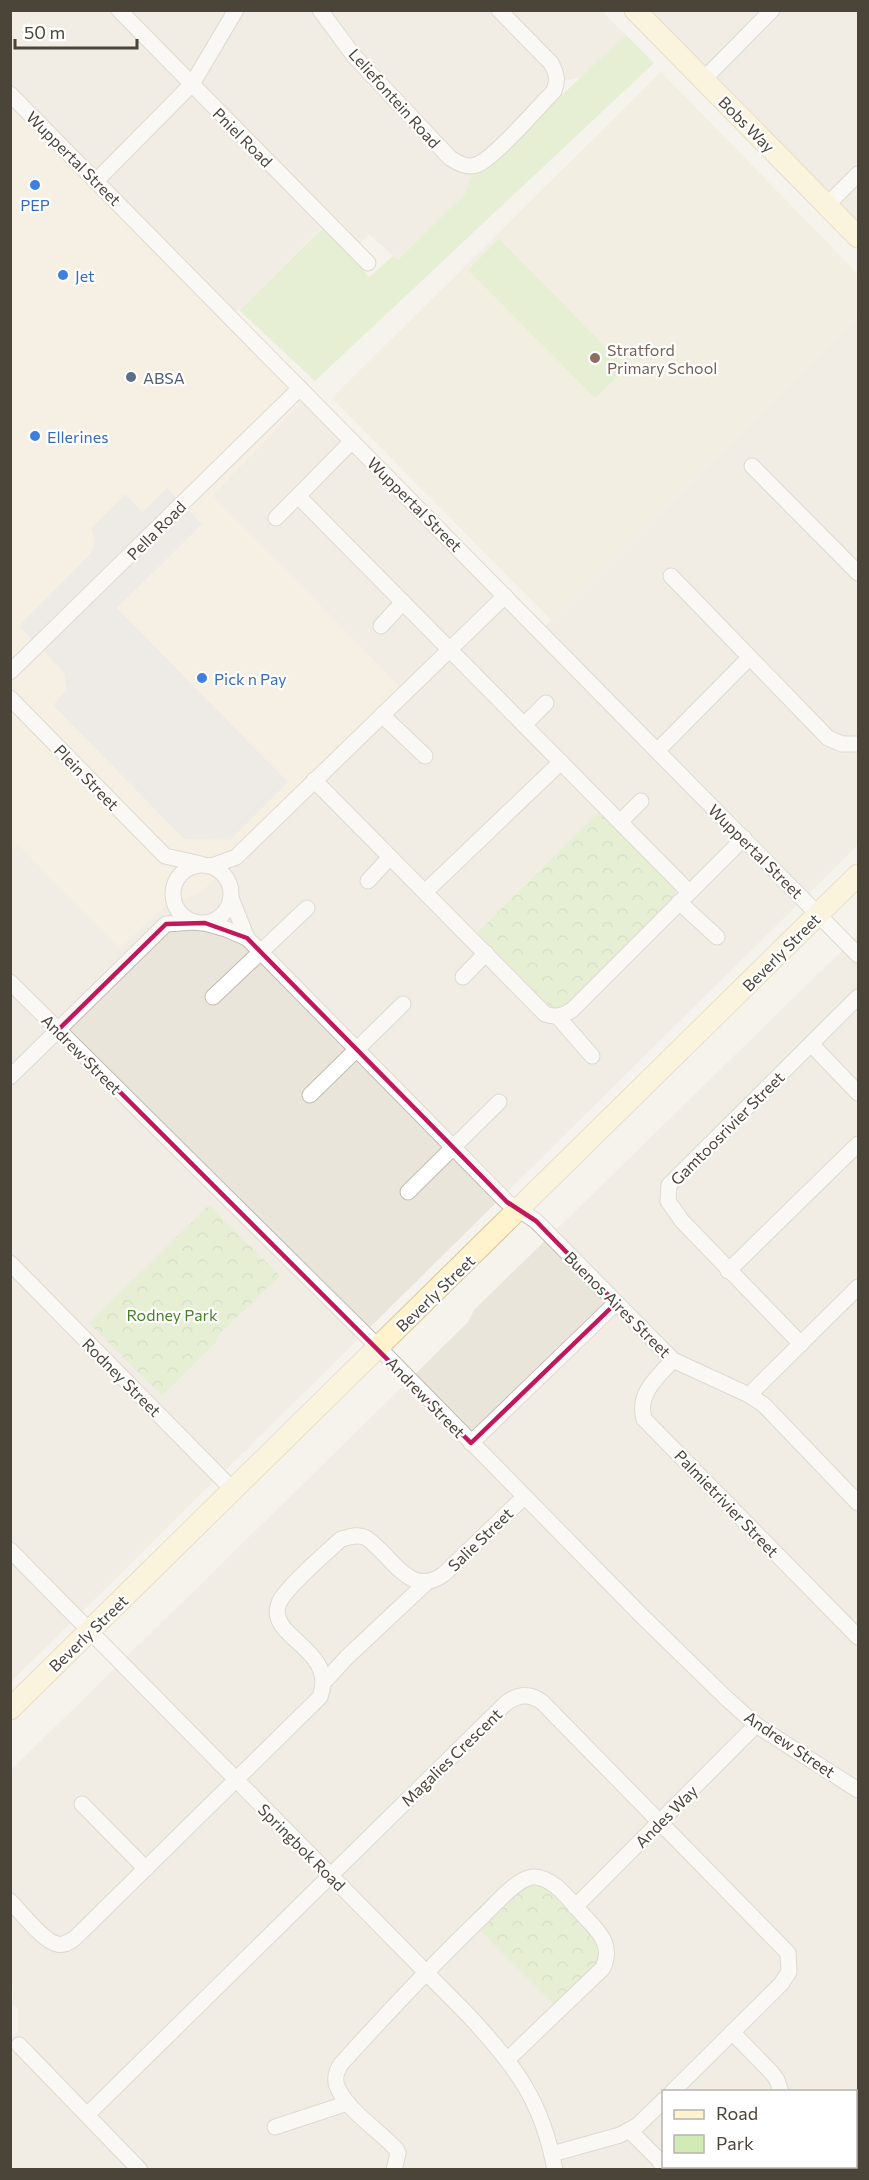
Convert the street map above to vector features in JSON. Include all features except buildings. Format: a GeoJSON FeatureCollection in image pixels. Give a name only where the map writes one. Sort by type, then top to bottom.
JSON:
{"type":"FeatureCollection","features":[{"type":"Feature","properties":{"kind":"street","name":"Pniel Road"},"geometry":{"type":"LineString","coordinates":[[119,10],[368,263]]}},
{"type":"Feature","properties":{"kind":"street"},"geometry":{"type":"LineString","coordinates":[[96,181],[192,84],[236,10]]}},
{"type":"Feature","properties":{"kind":"street","name":"Leliefontein Road"},"geometry":{"type":"LineString","coordinates":[[320,10],[360,63],[450,158],[468,166],[475,166],[482,162],[554,91],[557,82],[551,63],[499,10]]}},
{"type":"Feature","properties":{"kind":"street","name":"Bobs Way"},"geometry":{"type":"LineString","coordinates":[[635,10],[858,237]]}},
{"type":"Feature","properties":{"kind":"street"},"geometry":{"type":"LineString","coordinates":[[704,79],[772,10]]}},
{"type":"Feature","properties":{"kind":"street","name":"Wuppertal Street"},"geometry":{"type":"LineString","coordinates":[[10,94],[858,955]]}},
{"type":"Feature","properties":{"kind":"street"},"geometry":{"type":"LineString","coordinates":[[827,205],[858,174]]}},
{"type":"Feature","properties":{"kind":"street","name":"Pella Road"},"geometry":{"type":"LineString","coordinates":[[10,672],[300,388]]}},
{"type":"Feature","properties":{"kind":"street"},"geometry":{"type":"LineString","coordinates":[[276,518],[352,441]]}},
{"type":"Feature","properties":{"kind":"street"},"geometry":{"type":"LineString","coordinates":[[752,466],[858,573]]}},
{"type":"Feature","properties":{"kind":"street"},"geometry":{"type":"LineString","coordinates":[[298,496],[620,822],[717,937]]}},
{"type":"Feature","properties":{"kind":"street"},"geometry":{"type":"LineString","coordinates":[[671,576],[828,738],[842,744],[852,746],[858,744]]}},
{"type":"Feature","properties":{"kind":"street"},"geometry":{"type":"LineString","coordinates":[[10,1077],[166,924],[168,904],[173,888],[184,870],[236,857],[505,596]]}},
{"type":"Feature","properties":{"kind":"street"},"geometry":{"type":"LineString","coordinates":[[381,626],[403,602]]}},
{"type":"Feature","properties":{"kind":"street"},"geometry":{"type":"LineString","coordinates":[[657,751],[749,658]]}},
{"type":"Feature","properties":{"kind":"street","name":"Plein Street"},"geometry":{"type":"LineString","coordinates":[[10,698],[165,856],[173,888]]}},
{"type":"Feature","properties":{"kind":"street"},"geometry":{"type":"LineString","coordinates":[[524,725],[546,703]]}},
{"type":"Feature","properties":{"kind":"street"},"geometry":{"type":"LineString","coordinates":[[382,715],[425,756]]}},
{"type":"Feature","properties":{"kind":"street"},"geometry":{"type":"LineString","coordinates":[[426,892],[561,762]]}},
{"type":"Feature","properties":{"kind":"street"},"geometry":{"type":"LineString","coordinates":[[314,780],[545,1014],[558,1017],[592,1056]]}},
{"type":"Feature","properties":{"kind":"street"},"geometry":{"type":"LineString","coordinates":[[620,822],[641,801]]}},
{"type":"Feature","properties":{"kind":"street"},"geometry":{"type":"LineString","coordinates":[[558,1017],[572,1010],[744,838]]}},
{"type":"Feature","properties":{"kind":"street"},"geometry":{"type":"LineString","coordinates":[[165,856],[206,865],[220,871],[227,879],[247,938],[507,1202],[519,1210]]}},
{"type":"Feature","properties":{"kind":"street"},"geometry":{"type":"LineString","coordinates":[[166,924],[214,921],[222,915],[231,893],[236,857]]}},
{"type":"Feature","properties":{"kind":"street"},"geometry":{"type":"LineString","coordinates":[[368,881],[390,857]]}},
{"type":"Feature","properties":{"kind":"street","name":"Beverly Street"},"geometry":{"type":"LineString","coordinates":[[10,1708],[858,875]]}},
{"type":"Feature","properties":{"kind":"street"},"geometry":{"type":"LineString","coordinates":[[173,888],[173,902],[185,918],[226,929],[247,938]]}},
{"type":"Feature","properties":{"kind":"street"},"geometry":{"type":"LineString","coordinates":[[213,997],[307,908]]}},
{"type":"Feature","properties":{"kind":"street"},"geometry":{"type":"LineString","coordinates":[[463,977],[486,952]]}},
{"type":"Feature","properties":{"kind":"street","name":"Andrew Street"},"geometry":{"type":"LineString","coordinates":[[10,982],[379,1348],[658,1633],[756,1725],[858,1790]]}},
{"type":"Feature","properties":{"kind":"street","name":"Gamtoosrivier Street"},"geometry":{"type":"LineString","coordinates":[[801,1344],[728,1271],[672,1208],[668,1202],[669,1185],[858,997]]}},
{"type":"Feature","properties":{"kind":"street"},"geometry":{"type":"LineString","coordinates":[[310,1095],[403,1004]]}},
{"type":"Feature","properties":{"kind":"street"},"geometry":{"type":"LineString","coordinates":[[811,1044],[858,1093]]}},
{"type":"Feature","properties":{"kind":"street"},"geometry":{"type":"LineString","coordinates":[[408,1192],[499,1102]]}},
{"type":"Feature","properties":{"kind":"street"},"geometry":{"type":"LineString","coordinates":[[728,1271],[858,1144]]}},
{"type":"Feature","properties":{"kind":"street","name":"Buenos Aires Street"},"geometry":{"type":"LineString","coordinates":[[519,1210],[536,1221],[673,1360],[749,1395],[764,1405],[858,1503]]}},
{"type":"Feature","properties":{"kind":"street","name":"Rodney Street"},"geometry":{"type":"LineString","coordinates":[[10,1263],[234,1490]]}},
{"type":"Feature","properties":{"kind":"street"},"geometry":{"type":"LineString","coordinates":[[749,1395],[858,1287]]}},
{"type":"Feature","properties":{"kind":"street"},"geometry":{"type":"LineString","coordinates":[[471,1443],[616,1302]]}},
{"type":"Feature","properties":{"kind":"street","name":"Palmietrivier Street"},"geometry":{"type":"LineString","coordinates":[[673,1360],[642,1399],[644,1419],[858,1637]]}},
{"type":"Feature","properties":{"kind":"street","name":"Salie Street"},"geometry":{"type":"LineString","coordinates":[[325,1681],[347,1657],[426,1583],[444,1574],[524,1497]]}},
{"type":"Feature","properties":{"kind":"street"},"geometry":{"type":"LineString","coordinates":[[10,1901],[49,1941],[58,1945],[75,1938],[320,1697],[325,1681],[320,1666],[283,1627],[278,1619],[277,1610],[284,1594],[341,1539],[351,1536],[367,1537],[407,1576],[415,1581],[426,1583]]}},
{"type":"Feature","properties":{"kind":"street","name":"Springbok Road"},"geometry":{"type":"LineString","coordinates":[[10,1550],[471,2018],[508,2059],[538,2110],[555,2169]]}},
{"type":"Feature","properties":{"kind":"street","name":"Magalies Crescent"},"geometry":{"type":"LineString","coordinates":[[87,2115],[506,1703],[522,1695],[530,1695],[542,1702],[788,1953],[790,1965],[786,1978],[673,2090]]}},
{"type":"Feature","properties":{"kind":"street","name":"Andes Way"},"geometry":{"type":"LineString","coordinates":[[575,1907],[756,1725]]}},
{"type":"Feature","properties":{"kind":"street"},"geometry":{"type":"LineString","coordinates":[[82,1804],[146,1869]]}},
{"type":"Feature","properties":{"kind":"street"},"geometry":{"type":"LineString","coordinates":[[394,2169],[398,2153],[396,2149],[348,2103],[337,2086],[337,2072],[341,2064],[425,1971],[523,1880],[535,1877],[548,1880],[603,1936],[607,1948],[606,1961],[596,1974],[508,2059]]}},
{"type":"Feature","properties":{"kind":"street"},"geometry":{"type":"LineString","coordinates":[[732,2032],[772,2073],[780,2090]]}},
{"type":"Feature","properties":{"kind":"street"},"geometry":{"type":"LineString","coordinates":[[19,2044],[140,2169]]}},
{"type":"Feature","properties":{"kind":"street"},"geometry":{"type":"LineString","coordinates":[[552,2154],[610,2138],[629,2130],[662,2101]]}},
{"type":"Feature","properties":{"kind":"street"},"geometry":{"type":"LineString","coordinates":[[275,2127],[348,2103]]}},
{"type":"Feature","properties":{"kind":"street"},"geometry":{"type":"LineString","coordinates":[[629,2130],[662,2165]]}},
{"type":"Feature","properties":{"kind":"highlighted area"},"geometry":{"type":"Polygon","coordinates":[[[205,923],[247,938],[507,1202],[536,1221],[616,1303],[471,1443],[58,1030],[166,924],[205,923]]]}},
{"type":"Feature","properties":{"kind":"shaded area"},"geometry":{"type":"Polygon","coordinates":[[[601,10],[626,35],[582,77],[558,82],[475,167],[465,194],[398,260],[369,234],[353,250],[327,223],[231,317],[11,93],[10,11],[601,10]]]}},
{"type":"Feature","properties":{"kind":"shaded area"},"geometry":{"type":"Polygon","coordinates":[[[638,11],[858,11],[858,235],[638,11]]]}},
{"type":"Feature","properties":{"kind":"shaded area","name":"Stratford Primary School"},"geometry":{"type":"Polygon","coordinates":[[[661,72],[858,274],[858,318],[551,620],[332,398],[661,72]]]}},
{"type":"Feature","properties":{"kind":"shaded area"},"geometry":{"type":"Polygon","coordinates":[[[10,94],[308,396],[212,495],[406,693],[200,893],[167,904],[120,948],[11,837],[10,94]]]}},
{"type":"Feature","properties":{"kind":"shaded area"},"geometry":{"type":"Polygon","coordinates":[[[858,318],[858,845],[11,1682],[11,837],[120,948],[167,904],[200,893],[405,693],[212,495],[308,396],[540,631],[858,318]]]}},
{"type":"Feature","properties":{"kind":"shaded area"},"geometry":{"type":"Polygon","coordinates":[[[167,488],[202,524],[117,608],[288,782],[230,840],[184,839],[53,705],[67,690],[64,672],[19,626],[92,552],[95,540],[91,528],[125,494],[142,512],[167,488]]]}},
{"type":"Feature","properties":{"kind":"shaded area"},"geometry":{"type":"Polygon","coordinates":[[[858,935],[858,2169],[11,2169],[10,2039],[18,2031],[18,2009],[12,2004],[14,1986],[10,1982],[11,1770],[468,1322],[474,1310],[858,935]]]}},
{"type":"Feature","properties":{"kind":"green space"},"geometry":{"type":"Polygon","coordinates":[[[626,35],[654,63],[315,381],[239,310],[325,226],[369,277],[393,256],[398,260],[465,194],[473,172],[485,167],[626,35]]]}},
{"type":"Feature","properties":{"kind":"green space"},"geometry":{"type":"Polygon","coordinates":[[[499,239],[626,368],[595,398],[468,270],[499,239]]]}},
{"type":"Feature","properties":{"kind":"green space"},"geometry":{"type":"Polygon","coordinates":[[[600,811],[673,886],[675,893],[672,899],[564,1007],[555,1009],[477,933],[600,811]]]}},
{"type":"Feature","properties":{"kind":"green space","name":"Rodney Park"},"geometry":{"type":"Polygon","coordinates":[[[209,1205],[280,1276],[219,1334],[216,1342],[162,1396],[89,1323],[209,1205]]]}},
{"type":"Feature","properties":{"kind":"green space"},"geometry":{"type":"Polygon","coordinates":[[[531,1884],[541,1884],[551,1892],[596,1936],[601,1950],[597,1962],[554,2005],[479,1929],[522,1888],[531,1884]]]}},
{"type":"Feature","properties":{"kind":"place","name":"PEP"},"geometry":{"type":"Point","coordinates":[35,185]}},
{"type":"Feature","properties":{"kind":"place","name":"Jet"},"geometry":{"type":"Point","coordinates":[63,275]}},
{"type":"Feature","properties":{"kind":"place","name":"Stratford Primary School"},"geometry":{"type":"Point","coordinates":[595,358]}},
{"type":"Feature","properties":{"kind":"place","name":"ABSA"},"geometry":{"type":"Point","coordinates":[131,377]}},
{"type":"Feature","properties":{"kind":"place","name":"Ellerines"},"geometry":{"type":"Point","coordinates":[35,436]}},
{"type":"Feature","properties":{"kind":"place","name":"Pick n Pay"},"geometry":{"type":"Point","coordinates":[202,678]}}]}
